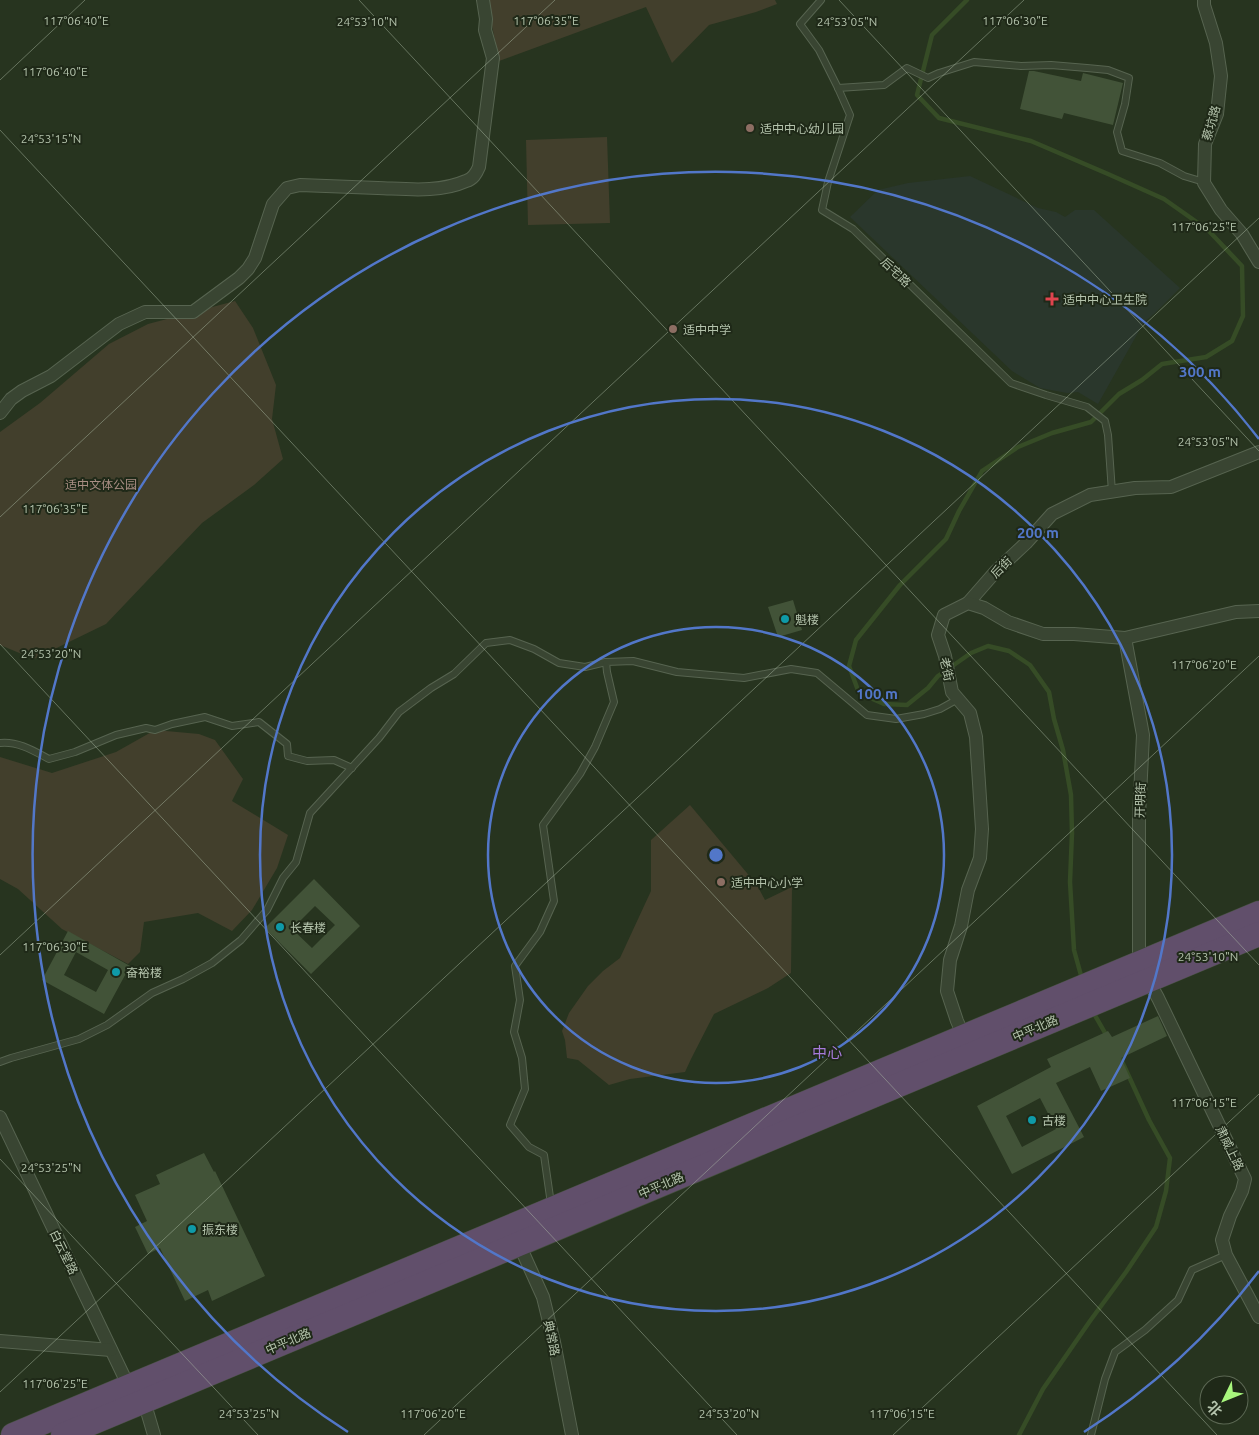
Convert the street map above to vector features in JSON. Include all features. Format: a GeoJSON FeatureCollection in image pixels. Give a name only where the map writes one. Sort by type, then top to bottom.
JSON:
{"type":"FeatureCollection","features":[{"type":"Feature","properties":{"kind":"highway"},"geometry":{"type":"LineString","coordinates":[[13,1435],[136,1394],[552,1210],[964,1037],[1143,972],[1259,912]]}},
{"type":"Feature","properties":{"kind":"highway","name":"中平北路"},"geometry":{"type":"LineString","coordinates":[[63,1435],[136,1394],[519,1244],[1143,972],[1259,934]]}},
{"type":"Feature","properties":{"kind":"street"},"geometry":{"type":"LineString","coordinates":[[0,412],[11,399],[51,376],[119,324],[145,312],[193,312],[239,278],[255,258],[273,204],[287,188],[300,185],[430,189],[466,182],[472,178],[479,167],[493,58],[485,30],[486,19],[483,0]]}},
{"type":"Feature","properties":{"kind":"street","name":"蔡坑路"},"geometry":{"type":"LineString","coordinates":[[1204,0],[1216,42],[1221,76],[1217,114],[1205,144],[1204,183]]}},
{"type":"Feature","properties":{"kind":"street"},"geometry":{"type":"LineString","coordinates":[[1204,183],[1221,210],[1242,234],[1259,262]]}},
{"type":"Feature","properties":{"kind":"street"},"geometry":{"type":"LineString","coordinates":[[1112,492],[1135,488],[1171,487],[1259,452]]}},
{"type":"Feature","properties":{"kind":"street","name":"后街"},"geometry":{"type":"LineString","coordinates":[[968,603],[996,571],[1026,543],[1052,514],[1090,495],[1112,492]]}},
{"type":"Feature","properties":{"kind":"street"},"geometry":{"type":"LineString","coordinates":[[968,603],[984,608],[1008,622],[1043,634],[1074,634],[1125,638],[1236,612],[1259,611]]}},
{"type":"Feature","properties":{"kind":"street","name":"老街"},"geometry":{"type":"LineString","coordinates":[[964,1037],[956,1021],[947,991],[950,960],[961,926],[968,890],[980,858],[982,829],[976,736],[970,713],[952,692],[945,656],[938,635],[944,615],[968,603]]}},
{"type":"Feature","properties":{"kind":"street","name":"开明街"},"geometry":{"type":"LineString","coordinates":[[1125,638],[1143,735],[1139,816],[1143,972]]}},
{"type":"Feature","properties":{"kind":"street","name":"肃威上路"},"geometry":{"type":"LineString","coordinates":[[1143,972],[1158,998],[1245,1179],[1222,1240],[1226,1255],[1259,1317]]}},
{"type":"Feature","properties":{"kind":"street","name":"白云堂路"},"geometry":{"type":"LineString","coordinates":[[0,1117],[111,1350],[136,1394],[154,1435]]}},
{"type":"Feature","properties":{"kind":"street","name":"典常路"},"geometry":{"type":"LineString","coordinates":[[519,1244],[543,1298],[554,1342],[572,1435]]}},
{"type":"Feature","properties":{"kind":"street"},"geometry":{"type":"LineString","coordinates":[[0,1341],[111,1350]]}},
{"type":"Feature","properties":{"kind":"lane","name":"后宅路"},"geometry":{"type":"LineString","coordinates":[[820,0],[800,24],[819,50],[850,115],[828,182],[822,210],[853,229],[1011,383],[1087,407],[1105,421],[1108,435],[1112,492]]}},
{"type":"Feature","properties":{"kind":"lane"},"geometry":{"type":"LineString","coordinates":[[838,88],[884,86],[907,68],[928,78],[974,62],[1021,66],[1051,65],[1108,70],[1129,78],[1125,104],[1117,132],[1122,151],[1160,163],[1184,176],[1204,183]]}},
{"type":"Feature","properties":{"kind":"lane"},"geometry":{"type":"LineString","coordinates":[[0,1062],[79,1039],[106,1026],[152,993],[212,963],[240,940],[267,910],[283,878],[296,862],[310,813],[379,738],[399,712],[431,688],[454,674],[486,643],[510,640],[534,649],[559,663],[585,667],[606,662],[633,661],[676,672],[744,678],[791,669],[817,673],[867,715],[896,718],[924,714],[940,709],[958,699]]}},
{"type":"Feature","properties":{"kind":"lane"},"geometry":{"type":"LineString","coordinates":[[552,1210],[544,1155],[530,1147],[510,1125],[525,1089],[522,1058],[514,1032],[520,1000],[515,966],[540,932],[554,901],[543,825],[580,774],[603,730],[614,702],[606,662]]}},
{"type":"Feature","properties":{"kind":"lane"},"geometry":{"type":"LineString","coordinates":[[0,743],[10,742],[49,759],[74,752],[116,735],[146,728],[155,730],[172,724],[205,717],[232,726],[258,722],[287,744],[288,756],[307,761],[334,760],[352,768]]}},
{"type":"Feature","properties":{"kind":"lane"},"geometry":{"type":"LineString","coordinates":[[1091,1435],[1105,1379],[1115,1352],[1145,1330],[1178,1300],[1192,1270],[1226,1255]]}},
{"type":"Feature","properties":{"kind":"shaded area","name":"适中中心卫生院"},"geometry":{"type":"Polygon","coordinates":[[[970,176],[1038,208],[1056,212],[1065,217],[1075,210],[1094,210],[1180,288],[1144,322],[1098,404],[1078,392],[1067,393],[1040,388],[1012,371],[850,217],[878,190],[908,183],[970,176]]]}},
{"type":"Feature","properties":{"kind":"green space"},"geometry":{"type":"Polygon","coordinates":[[[487,0],[775,0],[777,4],[709,25],[672,63],[646,7],[499,61],[487,0]]]}},
{"type":"Feature","properties":{"kind":"green space"},"geometry":{"type":"Polygon","coordinates":[[[607,137],[610,223],[528,225],[526,140],[607,137]]]}},
{"type":"Feature","properties":{"kind":"green space","name":"适中文体公园"},"geometry":{"type":"Polygon","coordinates":[[[235,301],[253,328],[276,385],[272,419],[283,459],[254,485],[202,523],[106,624],[34,659],[0,645],[0,432],[40,403],[109,344],[148,324],[235,301]]]}},
{"type":"Feature","properties":{"kind":"green space"},"geometry":{"type":"Polygon","coordinates":[[[155,730],[199,734],[215,740],[243,779],[232,801],[288,835],[277,868],[252,910],[232,931],[198,913],[144,922],[140,952],[128,964],[62,929],[18,889],[0,879],[0,757],[52,773],[116,752],[155,730]]]}},
{"type":"Feature","properties":{"kind":"green space"},"geometry":{"type":"Polygon","coordinates":[[[690,805],[757,885],[765,900],[792,887],[791,973],[768,988],[714,1014],[685,1072],[630,1079],[609,1085],[578,1060],[567,1058],[562,1031],[569,1013],[588,986],[620,958],[651,891],[651,840],[690,805]]]}},
{"type":"Feature","properties":{"kind":"building"},"geometry":{"type":"Polygon","coordinates":[[[1029,71],[1081,81],[1083,73],[1123,83],[1113,125],[1064,113],[1062,119],[1020,109],[1029,71]]]}},
{"type":"Feature","properties":{"kind":"building","name":"魁楼"},"geometry":{"type":"Polygon","coordinates":[[[793,600],[802,630],[778,637],[768,607],[793,600]]]}},
{"type":"Feature","properties":{"kind":"building","name":"长春楼"},"geometry":{"type":"Polygon","coordinates":[[[314,879],[360,926],[311,974],[265,928],[314,879]],[[315,906],[292,929],[312,948],[335,925],[315,906]]]}},
{"type":"Feature","properties":{"kind":"building","name":"奋裕楼"},"geometry":{"type":"Polygon","coordinates":[[[68,931],[130,966],[104,1014],[42,980],[68,931]],[[76,952],[64,975],[96,992],[108,970],[76,952]]]}},
{"type":"Feature","properties":{"kind":"building"},"geometry":{"type":"Polygon","coordinates":[[[1158,1016],[1167,1036],[1121,1058],[1130,1078],[1101,1091],[1090,1067],[1056,1083],[1084,1137],[1012,1174],[977,1106],[1051,1067],[1047,1059],[1108,1031],[1112,1037],[1158,1016]],[[1040,1098],[1006,1116],[1022,1147],[1056,1129],[1040,1098]]]}},
{"type":"Feature","properties":{"kind":"building"},"geometry":{"type":"Polygon","coordinates":[[[204,1153],[215,1171],[265,1276],[212,1301],[208,1290],[185,1301],[160,1248],[148,1254],[135,1227],[147,1221],[135,1195],[160,1184],[156,1175],[204,1153]]]}},
{"type":"Feature","properties":{"kind":"waterway"},"geometry":{"type":"LineString","coordinates":[[967,0],[932,35],[917,95],[939,118],[1031,141],[1164,199],[1208,230],[1242,266],[1243,316],[1232,341],[1206,357],[1162,364],[1142,380],[1119,394],[1091,422],[1052,433],[1018,447],[982,471],[959,511],[946,539],[900,585],[856,640],[849,666],[859,693],[884,704],[907,705],[928,688],[938,676],[971,653],[988,646],[1009,651],[1030,665],[1049,692],[1063,750],[1071,795],[1070,882],[1074,950],[1082,979]]}},
{"type":"Feature","properties":{"kind":"waterway"},"geometry":{"type":"LineString","coordinates":[[1093,1012],[1108,1038]]}},
{"type":"Feature","properties":{"kind":"waterway"},"geometry":{"type":"LineString","coordinates":[[1019,1435],[1043,1389],[1156,1227],[1166,1191],[1170,1158],[1149,1120],[1120,1057]]}},
{"type":"Feature","properties":{"kind":"place","name":"适中中心幼儿园"},"geometry":{"type":"Point","coordinates":[750,128]}},
{"type":"Feature","properties":{"kind":"place","name":"适中中心卫生院"},"geometry":{"type":"Point","coordinates":[1052,299]}},
{"type":"Feature","properties":{"kind":"place","name":"适中中学"},"geometry":{"type":"Point","coordinates":[673,329]}},
{"type":"Feature","properties":{"kind":"place","name":"魁楼"},"geometry":{"type":"Point","coordinates":[785,619]}},
{"type":"Feature","properties":{"kind":"place","name":"适中中心小学"},"geometry":{"type":"Point","coordinates":[721,882]}},
{"type":"Feature","properties":{"kind":"place","name":"长春楼"},"geometry":{"type":"Point","coordinates":[280,927]}},
{"type":"Feature","properties":{"kind":"place","name":"奋裕楼"},"geometry":{"type":"Point","coordinates":[116,972]}},
{"type":"Feature","properties":{"kind":"place","name":"古楼"},"geometry":{"type":"Point","coordinates":[1032,1120]}},
{"type":"Feature","properties":{"kind":"place","name":"振东楼"},"geometry":{"type":"Point","coordinates":[192,1229]}},
{"type":"Feature","properties":{"kind":"district","name":"中心"},"geometry":{"type":"Point","coordinates":[827,1052]}}]}
